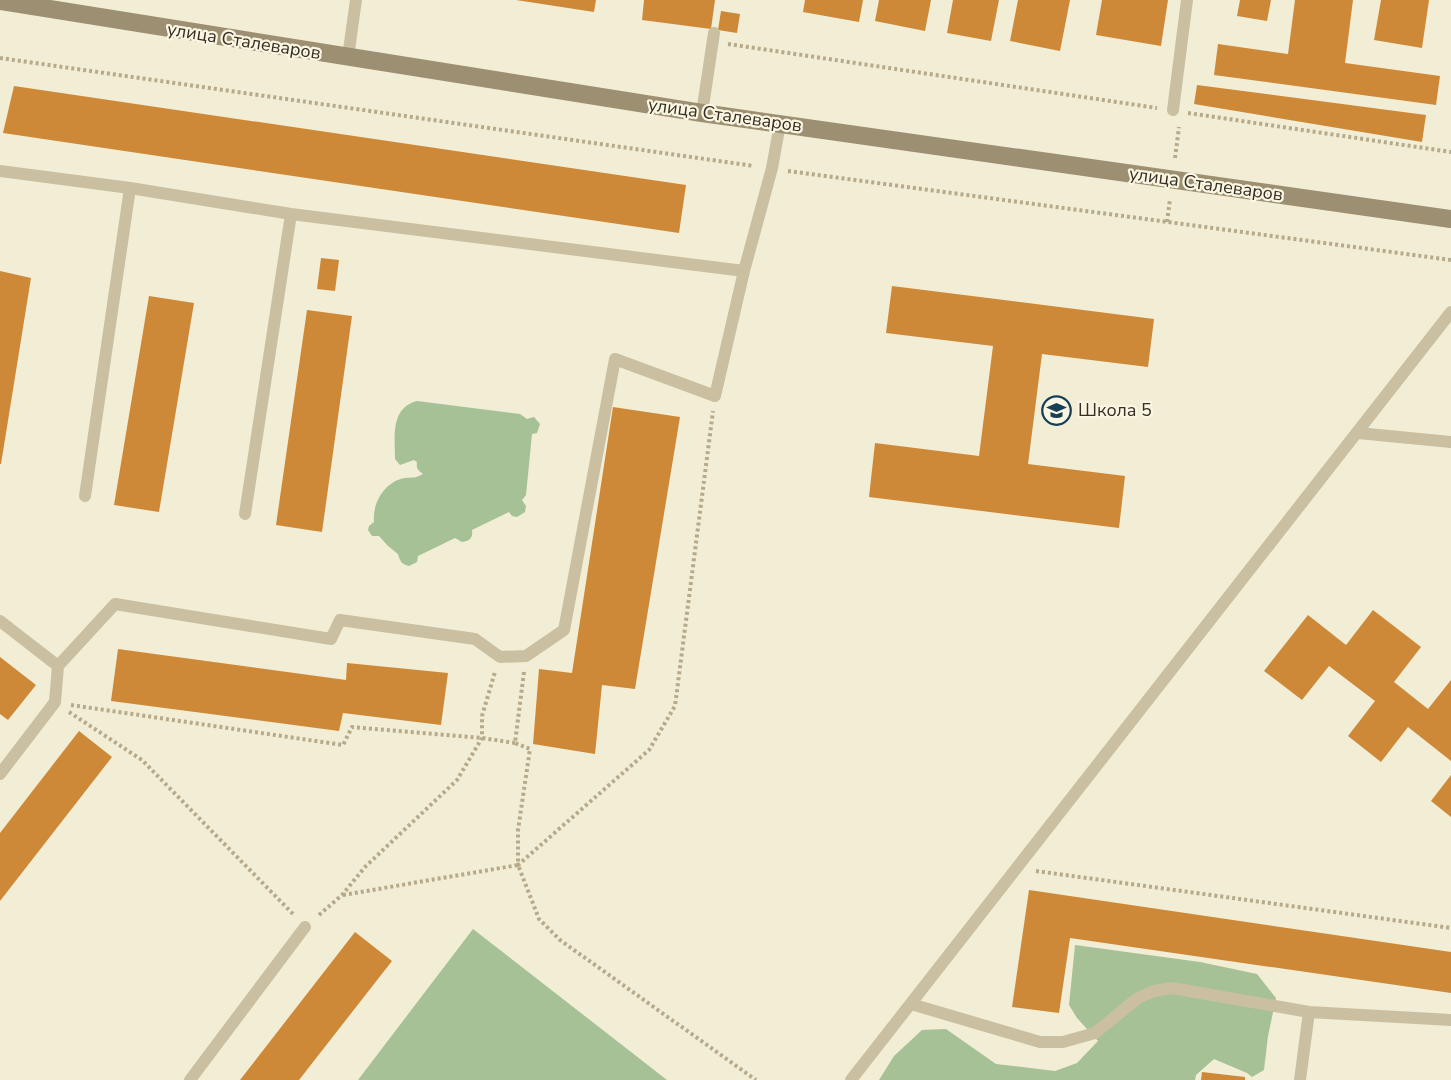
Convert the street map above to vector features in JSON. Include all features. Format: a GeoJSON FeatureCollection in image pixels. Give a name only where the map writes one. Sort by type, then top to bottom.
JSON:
{"type":"FeatureCollection","features":[{"type":"Feature","properties":{"kind":"main road","name":"улица Сталеваров"},"geometry":{"type":"LineString","coordinates":[[0,1],[702,113],[1451,219]]}},
{"type":"Feature","properties":{"kind":"lane"},"geometry":{"type":"LineString","coordinates":[[348,57],[356,0]]}},
{"type":"Feature","properties":{"kind":"lane"},"geometry":{"type":"LineString","coordinates":[[1173,110],[1187,0]]}},
{"type":"Feature","properties":{"kind":"lane"},"geometry":{"type":"LineString","coordinates":[[702,113],[713,37]]}},
{"type":"Feature","properties":{"kind":"lane"},"geometry":{"type":"LineString","coordinates":[[0,774],[56,702],[58,666],[115,604],[331,639],[340,620],[475,639],[500,657],[526,656],[564,630],[615,359],[715,396],[744,271],[772,168],[780,124]]}},
{"type":"Feature","properties":{"kind":"lane"},"geometry":{"type":"LineString","coordinates":[[0,171],[130,188],[291,214],[744,271]]}},
{"type":"Feature","properties":{"kind":"lane"},"geometry":{"type":"LineString","coordinates":[[85,496],[130,188]]}},
{"type":"Feature","properties":{"kind":"lane"},"geometry":{"type":"LineString","coordinates":[[245,514],[291,214]]}},
{"type":"Feature","properties":{"kind":"lane"},"geometry":{"type":"LineString","coordinates":[[851,1080],[1451,312]]}},
{"type":"Feature","properties":{"kind":"lane"},"geometry":{"type":"LineString","coordinates":[[1358,433],[1451,442]]}},
{"type":"Feature","properties":{"kind":"lane"},"geometry":{"type":"LineString","coordinates":[[0,621],[58,666]]}},
{"type":"Feature","properties":{"kind":"lane"},"geometry":{"type":"LineString","coordinates":[[190,1080],[305,927]]}},
{"type":"Feature","properties":{"kind":"lane"},"geometry":{"type":"LineString","coordinates":[[911,1004],[1040,1042],[1063,1042],[1095,1034],[1138,998],[1172,988],[1310,1012],[1451,1020]]}},
{"type":"Feature","properties":{"kind":"lane"},"geometry":{"type":"LineString","coordinates":[[1300,1080],[1310,1012]]}},
{"type":"Feature","properties":{"kind":"path"},"geometry":{"type":"LineString","coordinates":[[713,37],[1451,152]]}},
{"type":"Feature","properties":{"kind":"path"},"geometry":{"type":"LineString","coordinates":[[0,58],[772,168],[1451,260]]}},
{"type":"Feature","properties":{"kind":"path"},"geometry":{"type":"LineString","coordinates":[[342,895],[518,865],[649,750],[675,706],[715,396]]}},
{"type":"Feature","properties":{"kind":"path"},"geometry":{"type":"LineString","coordinates":[[515,743],[526,656]]}},
{"type":"Feature","properties":{"kind":"path"},"geometry":{"type":"LineString","coordinates":[[56,702],[142,760],[305,927],[342,895],[365,867],[457,780],[482,738],[483,716],[500,657]]}},
{"type":"Feature","properties":{"kind":"path"},"geometry":{"type":"LineString","coordinates":[[56,702],[343,745],[352,727],[482,738],[515,743],[530,749],[518,830],[518,865],[539,919],[560,940],[756,1080]]}},
{"type":"Feature","properties":{"kind":"path"},"geometry":{"type":"LineString","coordinates":[[1017,869],[1451,928]]}},
{"type":"Feature","properties":{"kind":"green space"},"geometry":{"type":"Polygon","coordinates":[[[417,401],[520,414],[527,419],[534,417],[540,424],[537,433],[532,434],[526,495],[522,500],[526,506],[525,512],[517,517],[512,516],[509,512],[472,530],[469,540],[462,542],[455,538],[418,556],[417,562],[409,566],[400,560],[398,554],[379,536],[372,536],[368,530],[374,522],[375,508],[386,488],[398,480],[423,474],[414,460],[400,465],[395,459],[395,433],[398,417],[402,410],[417,401]]]}},
{"type":"Feature","properties":{"kind":"green space"},"geometry":{"type":"Polygon","coordinates":[[[473,929],[667,1080],[358,1080],[473,929]]]}},
{"type":"Feature","properties":{"kind":"green space"},"geometry":{"type":"Polygon","coordinates":[[[1075,945],[1200,962],[1257,974],[1276,998],[1264,1070],[1252,1077],[1214,1059],[1196,1075],[1195,1080],[879,1080],[894,1056],[922,1030],[946,1029],[996,1064],[1055,1071],[1077,1063],[1098,1041],[1077,1018],[1069,1005],[1075,945]]]}},
{"type":"Feature","properties":{"kind":"building"},"geometry":{"type":"Polygon","coordinates":[[[516,0],[596,0],[594,12],[516,0]]]}},
{"type":"Feature","properties":{"kind":"building"},"geometry":{"type":"Polygon","coordinates":[[[644,0],[715,0],[711,29],[642,20],[644,0]]]}},
{"type":"Feature","properties":{"kind":"building"},"geometry":{"type":"Polygon","coordinates":[[[805,0],[863,0],[859,22],[803,12],[805,0]]]}},
{"type":"Feature","properties":{"kind":"building"},"geometry":{"type":"Polygon","coordinates":[[[879,0],[931,0],[925,31],[875,21],[879,0]]]}},
{"type":"Feature","properties":{"kind":"building"},"geometry":{"type":"Polygon","coordinates":[[[953,0],[999,0],[991,41],[947,33],[953,0]]]}},
{"type":"Feature","properties":{"kind":"building"},"geometry":{"type":"Polygon","coordinates":[[[1018,0],[1070,0],[1060,51],[1010,41],[1018,0]]]}},
{"type":"Feature","properties":{"kind":"building"},"geometry":{"type":"Polygon","coordinates":[[[1102,0],[1168,0],[1161,46],[1096,35],[1102,0]]]}},
{"type":"Feature","properties":{"kind":"building"},"geometry":{"type":"Polygon","coordinates":[[[1240,0],[1271,0],[1267,21],[1237,16],[1240,0]]]}},
{"type":"Feature","properties":{"kind":"building"},"geometry":{"type":"Polygon","coordinates":[[[1295,0],[1353,0],[1345,63],[1440,76],[1436,105],[1214,75],[1218,44],[1288,54],[1295,0]]]}},
{"type":"Feature","properties":{"kind":"building"},"geometry":{"type":"Polygon","coordinates":[[[1381,0],[1429,0],[1422,48],[1374,40],[1381,0]]]}},
{"type":"Feature","properties":{"kind":"building"},"geometry":{"type":"Polygon","coordinates":[[[721,11],[740,14],[737,33],[718,30],[721,11]]]}},
{"type":"Feature","properties":{"kind":"building"},"geometry":{"type":"Polygon","coordinates":[[[1197,85],[1426,115],[1422,142],[1194,104],[1197,85]]]}},
{"type":"Feature","properties":{"kind":"building"},"geometry":{"type":"Polygon","coordinates":[[[14,86],[686,185],[679,233],[3,133],[14,86]]]}},
{"type":"Feature","properties":{"kind":"building"},"geometry":{"type":"Polygon","coordinates":[[[321,258],[339,260],[335,291],[317,289],[321,258]]]}},
{"type":"Feature","properties":{"kind":"building"},"geometry":{"type":"Polygon","coordinates":[[[0,271],[31,278],[1,464],[0,464],[0,271]]]}},
{"type":"Feature","properties":{"kind":"building"},"geometry":{"type":"Polygon","coordinates":[[[892,286],[1154,319],[1148,367],[1042,354],[1028,464],[1125,476],[1119,528],[869,497],[875,443],[979,456],[993,346],[886,333],[892,286]]]}},
{"type":"Feature","properties":{"kind":"building"},"geometry":{"type":"Polygon","coordinates":[[[149,296],[194,303],[159,512],[114,505],[149,296]]]}},
{"type":"Feature","properties":{"kind":"building"},"geometry":{"type":"Polygon","coordinates":[[[307,310],[352,316],[322,532],[276,525],[307,310]]]}},
{"type":"Feature","properties":{"kind":"building"},"geometry":{"type":"Polygon","coordinates":[[[613,407],[680,417],[635,689],[602,685],[595,754],[533,744],[539,669],[572,673],[613,407]]]}},
{"type":"Feature","properties":{"kind":"building"},"geometry":{"type":"Polygon","coordinates":[[[1373,610],[1421,647],[1394,682],[1428,709],[1451,680],[1451,761],[1408,727],[1381,762],[1348,736],[1375,701],[1329,666],[1302,700],[1264,671],[1308,615],[1346,645],[1373,610]]]}},
{"type":"Feature","properties":{"kind":"building"},"geometry":{"type":"Polygon","coordinates":[[[118,649],[346,680],[347,663],[448,673],[441,725],[343,713],[339,731],[111,701],[118,649]]]}},
{"type":"Feature","properties":{"kind":"building"},"geometry":{"type":"Polygon","coordinates":[[[0,657],[36,685],[8,720],[0,714],[0,657]]]}},
{"type":"Feature","properties":{"kind":"building"},"geometry":{"type":"Polygon","coordinates":[[[79,731],[112,757],[0,901],[0,833],[79,731]]]}},
{"type":"Feature","properties":{"kind":"building"},"geometry":{"type":"Polygon","coordinates":[[[1451,775],[1451,817],[1431,801],[1451,775]]]}},
{"type":"Feature","properties":{"kind":"building"},"geometry":{"type":"Polygon","coordinates":[[[1029,890],[1451,952],[1451,993],[1070,938],[1059,1013],[1012,1007],[1029,890]]]}},
{"type":"Feature","properties":{"kind":"building"},"geometry":{"type":"Polygon","coordinates":[[[355,932],[392,961],[299,1080],[240,1080],[355,932]]]}},
{"type":"Feature","properties":{"kind":"building"},"geometry":{"type":"Polygon","coordinates":[[[1202,1072],[1245,1077],[1245,1080],[1201,1080],[1202,1072]]]}},
{"type":"Feature","properties":{"kind":"place","name":"Школа 5"},"geometry":{"type":"Point","coordinates":[1057,410]}}]}
